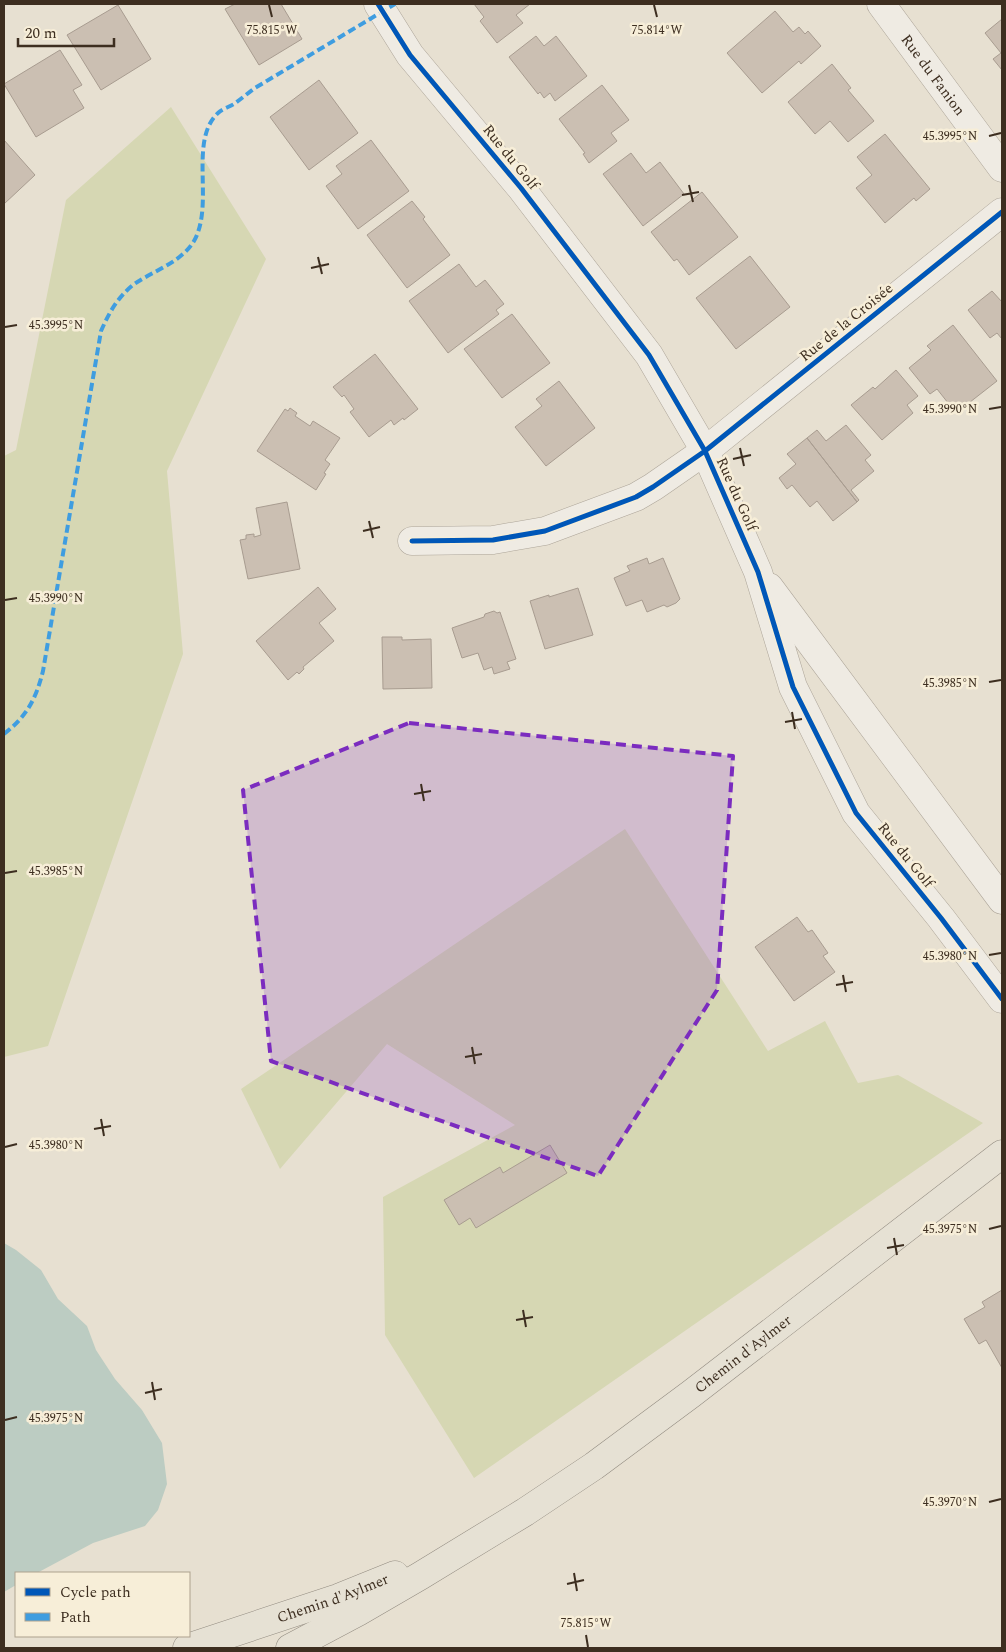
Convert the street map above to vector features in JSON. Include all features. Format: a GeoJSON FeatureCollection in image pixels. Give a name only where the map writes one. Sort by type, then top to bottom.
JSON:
{"type":"FeatureCollection","features":[{"type":"Feature","properties":{"kind":"main road","name":"Chemin d'Aylmer"},"geometry":{"type":"LineString","coordinates":[[290,1648],[373,1603],[524,1512],[628,1441],[1002,1154]]}},
{"type":"Feature","properties":{"kind":"main road","name":"Chemin d'Aylmer"},"geometry":{"type":"LineString","coordinates":[[187,1648],[338,1598],[475,1542]]}},
{"type":"Feature","properties":{"kind":"street","name":"Rue du Golf"},"geometry":{"type":"LineString","coordinates":[[378,4],[410,55],[521,188],[649,355],[705,451],[758,572],[792,687],[856,813],[1002,999]]}},
{"type":"Feature","properties":{"kind":"street","name":"Rue du Fanion"},"geometry":{"type":"LineString","coordinates":[[881,4],[1002,168]]}},
{"type":"Feature","properties":{"kind":"street","name":"Rue de la Croisée"},"geometry":{"type":"LineString","coordinates":[[412,541],[493,540],[545,531],[636,497],[653,488],[705,451],[1002,212]]}},
{"type":"Feature","properties":{"kind":"street","name":"Rue du Golf"},"geometry":{"type":"LineString","coordinates":[[758,572],[1002,900]]}},
{"type":"Feature","properties":{"kind":"highlighted area"},"geometry":{"type":"Polygon","coordinates":[[[409,723],[733,756],[717,990],[598,1176],[271,1061],[243,790],[409,723]]]}},
{"type":"Feature","properties":{"kind":"green space"},"geometry":{"type":"Polygon","coordinates":[[[171,107],[266,259],[167,471],[183,654],[48,1046],[4,1057],[4,456],[16,450],[66,200],[171,107]]]}},
{"type":"Feature","properties":{"kind":"green space"},"geometry":{"type":"Polygon","coordinates":[[[625,829],[768,1051],[825,1021],[858,1083],[898,1075],[983,1123],[474,1478],[385,1335],[383,1197],[515,1125],[387,1044],[280,1169],[241,1089],[625,829]]]}},
{"type":"Feature","properties":{"kind":"shaded area"},"geometry":{"type":"Polygon","coordinates":[[[4,1243],[41,1270],[58,1299],[87,1326],[96,1350],[115,1379],[142,1410],[162,1443],[167,1484],[158,1510],[145,1526],[93,1543],[39,1572],[15,1572],[15,1586],[4,1592],[4,1243]]]}},
{"type":"Feature","properties":{"kind":"building"},"geometry":{"type":"Polygon","coordinates":[[[235,4],[281,4],[302,39],[259,65],[225,9],[235,4]]]}},
{"type":"Feature","properties":{"kind":"building"},"geometry":{"type":"Polygon","coordinates":[[[474,4],[530,4],[516,15],[523,23],[497,43],[480,21],[484,17],[474,4]]]}},
{"type":"Feature","properties":{"kind":"building"},"geometry":{"type":"Polygon","coordinates":[[[118,5],[151,59],[101,90],[67,35],[118,5]]]}},
{"type":"Feature","properties":{"kind":"building"},"geometry":{"type":"Polygon","coordinates":[[[775,11],[793,32],[799,27],[805,34],[808,31],[821,46],[801,64],[799,61],[762,93],[727,53],[775,11]]]}},
{"type":"Feature","properties":{"kind":"building"},"geometry":{"type":"Polygon","coordinates":[[[1002,19],[1002,70],[993,59],[1001,53],[985,33],[1002,19]]]}},
{"type":"Feature","properties":{"kind":"building"},"geometry":{"type":"Polygon","coordinates":[[[536,36],[544,46],[556,36],[587,76],[555,101],[550,93],[544,98],[540,92],[538,94],[509,57],[536,36]]]}},
{"type":"Feature","properties":{"kind":"building"},"geometry":{"type":"Polygon","coordinates":[[[60,50],[82,85],[73,90],[84,108],[36,137],[4,84],[60,50]]]}},
{"type":"Feature","properties":{"kind":"building"},"geometry":{"type":"Polygon","coordinates":[[[832,64],[851,88],[848,90],[874,121],[848,142],[830,121],[815,134],[788,102],[832,64]]]}},
{"type":"Feature","properties":{"kind":"building"},"geometry":{"type":"Polygon","coordinates":[[[319,80],[358,133],[309,170],[270,117],[319,80]]]}},
{"type":"Feature","properties":{"kind":"building"},"geometry":{"type":"Polygon","coordinates":[[[602,85],[629,120],[611,133],[617,141],[589,163],[583,154],[585,153],[559,119],[602,85]]]}},
{"type":"Feature","properties":{"kind":"building"},"geometry":{"type":"Polygon","coordinates":[[[885,134],[930,189],[916,201],[914,198],[885,223],[856,188],[872,175],[857,157],[885,134]]]}},
{"type":"Feature","properties":{"kind":"building"},"geometry":{"type":"Polygon","coordinates":[[[4,140],[35,175],[4,204],[4,140]]]}},
{"type":"Feature","properties":{"kind":"building"},"geometry":{"type":"Polygon","coordinates":[[[371,140],[409,191],[358,229],[326,186],[342,174],[336,166],[371,140]]]}},
{"type":"Feature","properties":{"kind":"building"},"geometry":{"type":"Polygon","coordinates":[[[631,153],[646,173],[660,162],[684,194],[643,226],[603,174],[631,153]]]}},
{"type":"Feature","properties":{"kind":"building"},"geometry":{"type":"Polygon","coordinates":[[[702,192],[738,237],[689,275],[677,259],[674,261],[651,232],[702,192]]]}},
{"type":"Feature","properties":{"kind":"building"},"geometry":{"type":"Polygon","coordinates":[[[412,201],[450,255],[407,288],[367,235],[412,201]]]}},
{"type":"Feature","properties":{"kind":"building"},"geometry":{"type":"Polygon","coordinates":[[[750,256],[790,307],[736,349],[696,298],[750,256]]]}},
{"type":"Feature","properties":{"kind":"building"},"geometry":{"type":"Polygon","coordinates":[[[459,264],[476,287],[485,280],[504,304],[496,310],[499,314],[448,353],[409,301],[459,264]]]}},
{"type":"Feature","properties":{"kind":"building"},"geometry":{"type":"Polygon","coordinates":[[[992,291],[1002,302],[1002,339],[997,333],[990,338],[968,310],[992,291]]]}},
{"type":"Feature","properties":{"kind":"building"},"geometry":{"type":"Polygon","coordinates":[[[512,314],[550,363],[502,398],[464,349],[512,314]]]}},
{"type":"Feature","properties":{"kind":"building"},"geometry":{"type":"Polygon","coordinates":[[[953,325],[997,381],[956,413],[937,389],[930,394],[909,368],[931,350],[927,346],[953,325]]]}},
{"type":"Feature","properties":{"kind":"building"},"geometry":{"type":"Polygon","coordinates":[[[375,354],[418,409],[394,425],[391,420],[369,437],[350,412],[354,409],[344,395],[342,397],[333,387],[375,354]]]}},
{"type":"Feature","properties":{"kind":"building"},"geometry":{"type":"Polygon","coordinates":[[[896,370],[918,396],[907,405],[913,413],[882,440],[851,405],[873,387],[875,389],[896,370]]]}},
{"type":"Feature","properties":{"kind":"building"},"geometry":{"type":"Polygon","coordinates":[[[559,381],[595,428],[546,466],[515,427],[542,406],[536,399],[559,381]]]}},
{"type":"Feature","properties":{"kind":"building"},"geometry":{"type":"Polygon","coordinates":[[[290,408],[297,413],[295,416],[310,426],[313,421],[340,438],[325,460],[330,464],[316,490],[257,451],[285,409],[288,411],[290,408]]]}},
{"type":"Feature","properties":{"kind":"building"},"geometry":{"type":"Polygon","coordinates":[[[846,425],[871,455],[865,460],[874,471],[851,490],[859,500],[857,502],[807,438],[817,430],[826,441],[846,425]]]}},
{"type":"Feature","properties":{"kind":"building"},"geometry":{"type":"Polygon","coordinates":[[[807,438],[857,502],[833,521],[817,501],[810,507],[792,485],[787,489],[779,478],[796,464],[787,454],[807,438]]]}},
{"type":"Feature","properties":{"kind":"building"},"geometry":{"type":"Polygon","coordinates":[[[287,502],[300,569],[248,579],[240,540],[246,539],[246,535],[254,534],[254,537],[261,535],[256,508],[287,502]]]}},
{"type":"Feature","properties":{"kind":"building"},"geometry":{"type":"Polygon","coordinates":[[[647,558],[649,564],[663,558],[680,599],[667,607],[664,605],[647,612],[642,600],[626,606],[614,578],[630,571],[627,566],[647,558]]]}},
{"type":"Feature","properties":{"kind":"building"},"geometry":{"type":"Polygon","coordinates":[[[318,587],[336,609],[319,623],[334,641],[303,667],[304,669],[299,674],[297,672],[288,680],[256,641],[318,587]]]}},
{"type":"Feature","properties":{"kind":"building"},"geometry":{"type":"Polygon","coordinates":[[[578,588],[593,635],[545,649],[530,601],[578,588]]]}},
{"type":"Feature","properties":{"kind":"building"},"geometry":{"type":"Polygon","coordinates":[[[494,611],[500,612],[516,659],[507,662],[510,669],[494,674],[492,667],[484,670],[478,653],[462,658],[452,628],[484,617],[485,614],[494,611]]]}},
{"type":"Feature","properties":{"kind":"building"},"geometry":{"type":"Polygon","coordinates":[[[382,637],[402,637],[402,640],[431,639],[432,688],[383,689],[382,637]]]}},
{"type":"Feature","properties":{"kind":"building"},"geometry":{"type":"Polygon","coordinates":[[[797,917],[808,932],[812,930],[828,953],[823,956],[835,972],[794,1001],[755,947],[797,917]]]}},
{"type":"Feature","properties":{"kind":"building"},"geometry":{"type":"Polygon","coordinates":[[[550,1145],[567,1173],[476,1228],[470,1218],[459,1225],[444,1200],[500,1167],[503,1173],[550,1145]]]}},
{"type":"Feature","properties":{"kind":"building"},"geometry":{"type":"Polygon","coordinates":[[[1002,1290],[1002,1368],[986,1340],[979,1344],[964,1319],[985,1307],[982,1302],[1002,1290]]]}},
{"type":"Feature","properties":{"kind":"marked path"},"geometry":{"type":"LineString","coordinates":[[4,734],[19,721],[30,706],[43,671],[101,331],[114,306],[127,290],[174,261],[194,241],[200,226],[203,192],[203,156],[209,125],[218,113],[234,104],[255,88],[395,4]]}},
{"type":"Feature","properties":{"kind":"cycle path"},"geometry":{"type":"LineString","coordinates":[[378,4],[410,55],[521,188],[649,355],[705,451],[758,572],[793,687],[856,813],[941,918],[1002,999]]}},
{"type":"Feature","properties":{"kind":"cycle path"},"geometry":{"type":"LineString","coordinates":[[412,541],[493,540],[545,531],[636,497],[705,451],[1002,212]]}}]}
